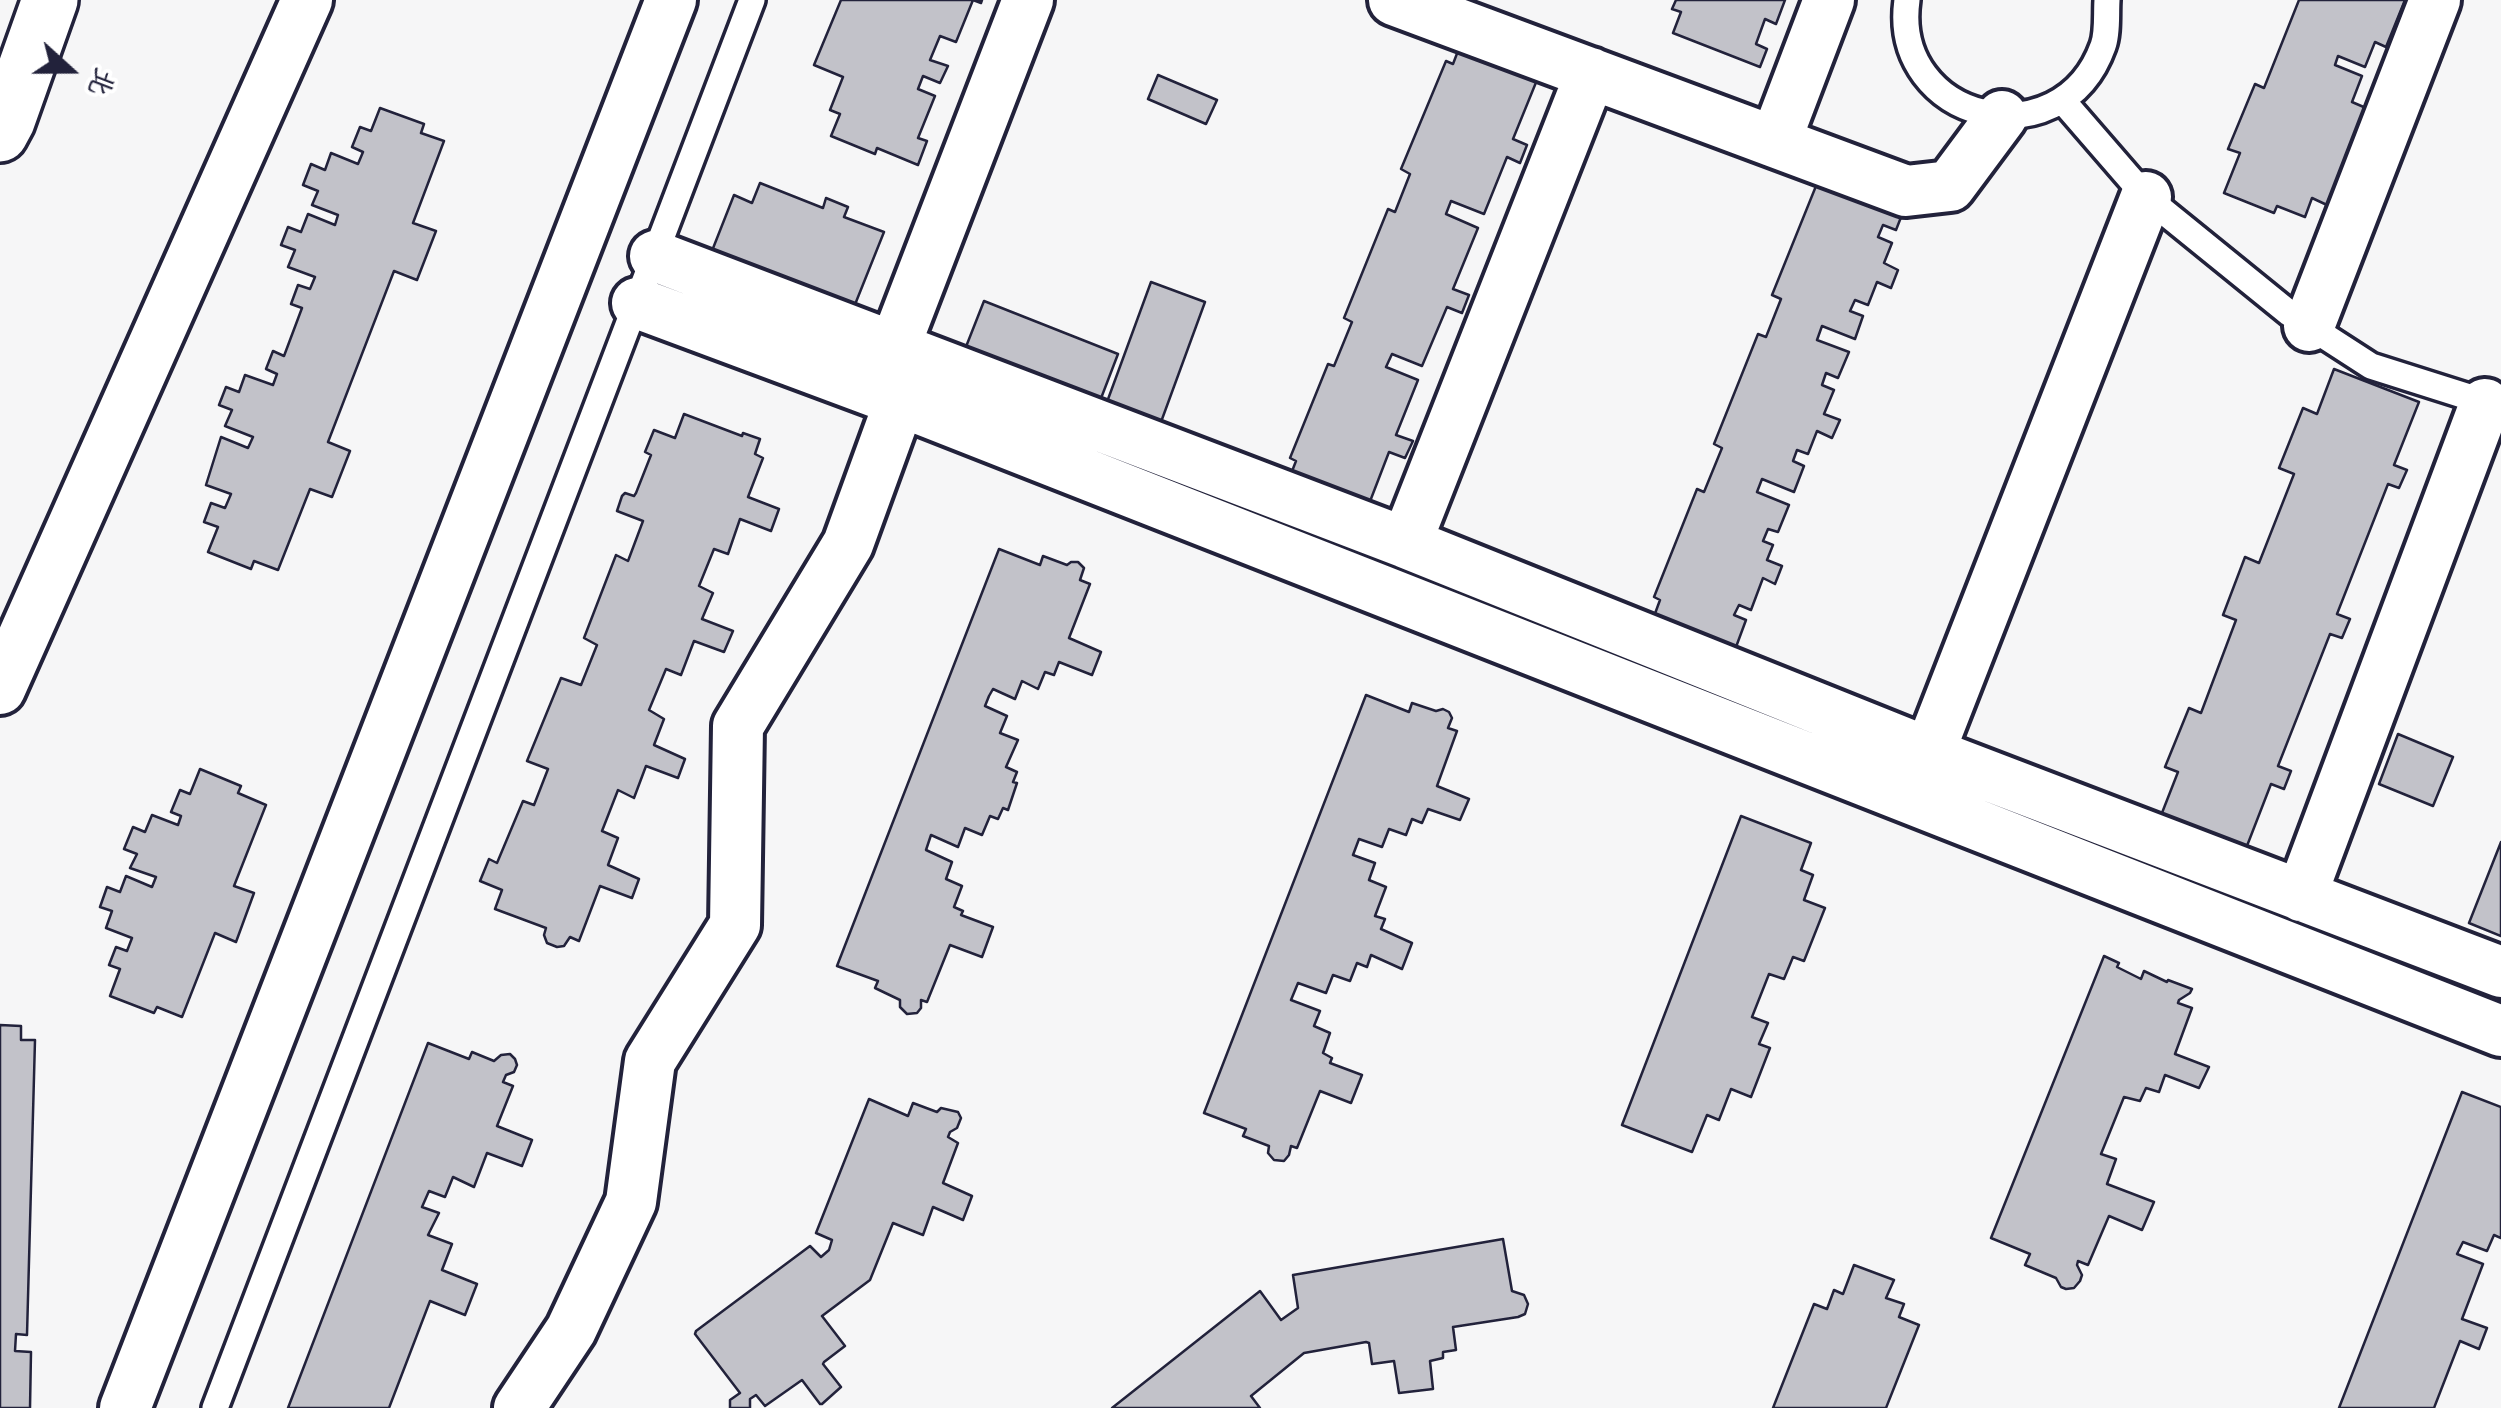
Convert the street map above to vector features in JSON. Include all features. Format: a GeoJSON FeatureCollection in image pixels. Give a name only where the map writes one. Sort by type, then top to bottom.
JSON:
{"type":"FeatureCollection","features":[{"type":"Feature","properties":{"kind":"highway"},"geometry":{"type":"LineString","coordinates":[[2,119],[50,0]]}},
{"type":"Feature","properties":{"kind":"street"},"geometry":{"type":"LineString","coordinates":[[0,689],[307,0]]}},
{"type":"Feature","properties":{"kind":"street"},"geometry":{"type":"LineString","coordinates":[[124,1408],[671,0]]}},
{"type":"Feature","properties":{"kind":"street"},"geometry":{"type":"LineString","coordinates":[[894,348],[1028,0]]}},
{"type":"Feature","properties":{"kind":"street"},"geometry":{"type":"LineString","coordinates":[[1775,142],[1829,0]]}},
{"type":"Feature","properties":{"kind":"street"},"geometry":{"type":"LineString","coordinates":[[2309,326],[2435,0]]}},
{"type":"Feature","properties":{"kind":"street"},"geometry":{"type":"LineString","coordinates":[[1419,4],[1906,191],[1950,186],[2002,116]]}},
{"type":"Feature","properties":{"kind":"street"},"geometry":{"type":"LineString","coordinates":[[1406,542],[1591,73]]}},
{"type":"Feature","properties":{"kind":"street"},"geometry":{"type":"LineString","coordinates":[[1929,753],[2146,197]]}},
{"type":"Feature","properties":{"kind":"street"},"geometry":{"type":"LineString","coordinates":[[656,256],[1406,542],[1929,753],[2501,972]]}},
{"type":"Feature","properties":{"kind":"street"},"geometry":{"type":"LineString","coordinates":[[637,303],[900,401],[2501,1031]]}},
{"type":"Feature","properties":{"kind":"street"},"geometry":{"type":"LineString","coordinates":[[519,1408],[571,1330],[631,1202],[650,1060],[735,926],[738,726],[848,544],[900,401]]}},
{"type":"Feature","properties":{"kind":"street"},"geometry":{"type":"LineString","coordinates":[[2301,896],[2493,404]]}},
{"type":"Feature","properties":{"kind":"lane"},"geometry":{"type":"LineString","coordinates":[[215,1408],[752,0]]}},
{"type":"Feature","properties":{"kind":"lane"},"geometry":{"type":"LineString","coordinates":[[1906,0],[1910,47],[1927,78],[1950,100],[1982,114],[2002,116],[2029,114],[2062,100],[2088,75],[2104,43],[2107,0]]}},
{"type":"Feature","properties":{"kind":"lane"},"geometry":{"type":"LineString","coordinates":[[2062,100],[2146,197],[2290,313],[2372,366],[2493,404]]}},
{"type":"Feature","properties":{"kind":"building"},"geometry":{"type":"Polygon","coordinates":[[[841,0],[973,0],[956,42],[940,36],[930,60],[948,66],[940,83],[923,76],[918,89],[935,96],[918,138],[927,141],[918,165],[877,148],[875,154],[831,136],[840,114],[830,110],[843,77],[814,65],[841,0]]]}},
{"type":"Feature","properties":{"kind":"building"},"geometry":{"type":"Polygon","coordinates":[[[1676,0],[1785,0],[1776,24],[1765,19],[1756,44],[1767,49],[1760,67],[1673,33],[1681,12],[1672,9],[1676,0]]]}},
{"type":"Feature","properties":{"kind":"building"},"geometry":{"type":"Polygon","coordinates":[[[2299,0],[2405,0],[2386,47],[2375,42],[2365,67],[2338,56],[2335,65],[2362,76],[2352,102],[2366,108],[2327,205],[2312,198],[2305,217],[2277,206],[2274,213],[2224,193],[2240,153],[2228,149],[2255,84],[2264,88],[2299,0]]]}},
{"type":"Feature","properties":{"kind":"building"},"geometry":{"type":"Polygon","coordinates":[[[1461,43],[1537,80],[1513,139],[1527,145],[1520,163],[1507,157],[1484,214],[1451,201],[1446,214],[1478,228],[1453,289],[1469,295],[1462,313],[1447,307],[1422,366],[1392,354],[1386,367],[1418,380],[1396,435],[1413,441],[1405,458],[1389,452],[1369,504],[1289,479],[1296,461],[1290,458],[1328,364],[1334,366],[1352,322],[1344,318],[1388,209],[1395,212],[1410,174],[1401,169],[1446,61],[1453,64],[1461,43]]]}},
{"type":"Feature","properties":{"kind":"building"},"geometry":{"type":"Polygon","coordinates":[[[1158,75],[1217,100],[1206,124],[1148,99],[1158,75]]]}},
{"type":"Feature","properties":{"kind":"building"},"geometry":{"type":"Polygon","coordinates":[[[380,108],[424,124],[421,133],[444,141],[413,223],[436,231],[417,280],[394,271],[328,442],[350,451],[332,497],[310,489],[278,570],[254,561],[251,569],[208,552],[218,527],[204,522],[211,503],[225,508],[231,494],[206,485],[221,437],[248,448],[253,437],[225,426],[232,410],[219,405],[226,387],[239,392],[245,375],[273,385],[277,374],[266,369],[273,351],[284,356],[302,308],[291,304],[298,285],[310,289],[315,277],[288,267],[295,250],[281,245],[288,227],[301,232],[308,214],[335,225],[338,215],[312,205],[318,191],[303,185],[311,164],[325,170],[331,153],[358,164],[363,152],[352,147],[360,127],[371,131],[380,108]]]}},
{"type":"Feature","properties":{"kind":"building"},"geometry":{"type":"Polygon","coordinates":[[[1832,168],[1905,207],[1896,230],[1883,225],[1878,237],[1892,243],[1884,263],[1898,270],[1891,288],[1877,282],[1868,305],[1855,300],[1850,311],[1863,316],[1855,339],[1822,326],[1817,340],[1849,352],[1838,378],[1826,373],[1822,385],[1834,390],[1824,414],[1840,420],[1832,438],[1817,431],[1808,454],[1797,450],[1793,461],[1804,466],[1794,492],[1762,479],[1757,492],[1789,505],[1778,532],[1768,529],[1763,541],[1773,545],[1767,560],[1782,566],[1775,584],[1763,578],[1751,610],[1739,605],[1734,615],[1746,620],[1736,647],[1653,619],[1660,600],[1654,597],[1697,489],[1704,492],[1722,448],[1714,444],[1758,334],[1766,337],[1781,299],[1772,295],[1816,186],[1824,189],[1832,168]]]}},
{"type":"Feature","properties":{"kind":"building"},"geometry":{"type":"Polygon","coordinates":[[[760,183],[823,208],[826,198],[848,207],[844,217],[884,232],[850,317],[708,261],[734,195],[752,203],[760,183]]]}},
{"type":"Feature","properties":{"kind":"building"},"geometry":{"type":"Polygon","coordinates":[[[1151,282],[1205,302],[1161,422],[1107,402],[1151,282]]]}},
{"type":"Feature","properties":{"kind":"building"},"geometry":{"type":"Polygon","coordinates":[[[984,301],[1118,354],[1095,414],[960,362],[984,301]]]}},
{"type":"Feature","properties":{"kind":"building"},"geometry":{"type":"Polygon","coordinates":[[[2334,369],[2419,402],[2394,465],[2407,470],[2399,488],[2388,484],[2337,614],[2350,619],[2342,638],[2330,634],[2278,766],[2291,771],[2284,789],[2271,784],[2245,851],[2160,818],[2178,772],[2165,767],[2189,708],[2201,713],[2236,620],[2223,615],[2245,557],[2259,563],[2294,474],[2279,468],[2303,408],[2317,414],[2334,369]]]}},
{"type":"Feature","properties":{"kind":"building"},"geometry":{"type":"Polygon","coordinates":[[[684,414],[760,439],[755,454],[763,458],[748,497],[779,509],[771,531],[740,519],[728,554],[714,549],[699,586],[713,593],[702,619],[733,631],[724,652],[694,641],[681,675],[666,669],[649,710],[664,719],[654,745],[685,759],[678,778],[646,766],[634,798],[618,790],[602,831],[618,838],[608,865],[639,879],[632,898],[600,886],[579,941],[570,937],[564,946],[557,947],[547,943],[546,928],[495,909],[502,890],[480,881],[489,859],[497,863],[523,801],[534,805],[548,769],[527,761],[561,678],[581,685],[597,645],[584,638],[616,555],[628,561],[643,521],[617,511],[622,496],[636,493],[651,455],[645,452],[654,430],[675,438],[684,414]]]}},
{"type":"Feature","properties":{"kind":"building"},"geometry":{"type":"Polygon","coordinates":[[[999,549],[1040,565],[1043,556],[1067,565],[1078,562],[1084,568],[1080,580],[1090,584],[1069,638],[1101,652],[1092,675],[1059,662],[1054,675],[1045,672],[1038,689],[1022,681],[1015,699],[993,689],[989,696],[985,706],[1007,716],[1000,733],[1018,740],[1006,767],[1017,772],[1008,810],[1003,808],[998,819],[990,816],[982,835],[965,828],[958,847],[931,835],[926,850],[952,862],[946,879],[962,886],[954,907],[963,911],[961,915],[993,927],[982,957],[950,945],[927,1002],[921,1000],[917,1013],[907,1014],[900,1007],[900,1000],[875,988],[878,981],[837,966],[999,549]]]}},
{"type":"Feature","properties":{"kind":"building"},"geometry":{"type":"Polygon","coordinates":[[[1366,695],[1409,712],[1412,703],[1449,712],[1452,718],[1448,728],[1457,731],[1437,786],[1469,799],[1460,820],[1428,809],[1422,823],[1412,819],[1406,835],[1389,829],[1382,847],[1359,839],[1353,855],[1375,863],[1369,880],[1386,887],[1375,916],[1385,919],[1381,929],[1412,943],[1402,969],[1371,955],[1367,967],[1357,963],[1350,981],[1333,975],[1326,993],[1298,983],[1291,1000],[1320,1011],[1314,1026],[1330,1033],[1323,1053],[1332,1058],[1330,1063],[1362,1075],[1351,1103],[1320,1091],[1297,1148],[1291,1146],[1284,1161],[1274,1160],[1268,1153],[1269,1146],[1243,1136],[1246,1129],[1204,1113],[1366,695]]]}},
{"type":"Feature","properties":{"kind":"building"},"geometry":{"type":"Polygon","coordinates":[[[2398,734],[2453,757],[2433,806],[2379,784],[2398,734]]]}},
{"type":"Feature","properties":{"kind":"building"},"geometry":{"type":"Polygon","coordinates":[[[200,769],[241,786],[238,793],[266,805],[234,886],[254,893],[236,942],[215,933],[182,1017],[157,1007],[154,1013],[110,996],[120,969],[109,965],[116,947],[127,951],[132,938],[106,928],[112,911],[100,907],[107,887],[120,892],[126,876],[152,887],[156,877],[130,868],[137,854],[124,849],[133,827],[145,832],[152,815],[178,825],[181,816],[171,812],[180,790],[190,794],[200,769]]]}},
{"type":"Feature","properties":{"kind":"building"},"geometry":{"type":"Polygon","coordinates":[[[1741,816],[1811,843],[1801,870],[1813,875],[1804,900],[1825,908],[1804,961],[1793,957],[1784,979],[1769,974],[1752,1017],[1768,1023],[1759,1044],[1770,1048],[1751,1097],[1731,1089],[1719,1120],[1707,1115],[1692,1152],[1622,1125],[1741,816]]]}},
{"type":"Feature","properties":{"kind":"building"},"geometry":{"type":"Polygon","coordinates":[[[2501,842],[2501,936],[2469,923],[2501,842]]]}},
{"type":"Feature","properties":{"kind":"building"},"geometry":{"type":"Polygon","coordinates":[[[2104,956],[2141,979],[2144,971],[2192,989],[2178,1003],[2192,1008],[2175,1054],[2209,1067],[2199,1088],[2165,1075],[2159,1092],[2146,1088],[2140,1101],[2124,1097],[2101,1154],[2116,1159],[2107,1184],[2154,1202],[2142,1230],[2109,1216],[2088,1265],[2078,1261],[2080,1281],[2074,1288],[2066,1289],[2056,1278],[2025,1265],[2030,1254],[1991,1238],[2104,956]]]}},
{"type":"Feature","properties":{"kind":"building"},"geometry":{"type":"Polygon","coordinates":[[[0,1025],[21,1026],[21,1040],[35,1040],[27,1335],[16,1334],[15,1351],[31,1352],[30,1408],[0,1408],[0,1025]]]}},
{"type":"Feature","properties":{"kind":"building"},"geometry":{"type":"Polygon","coordinates":[[[428,1043],[469,1059],[472,1052],[494,1061],[510,1054],[517,1065],[503,1082],[513,1086],[497,1126],[532,1140],[522,1166],[487,1153],[474,1187],[453,1177],[445,1197],[429,1191],[422,1207],[439,1213],[428,1235],[452,1244],[442,1270],[477,1284],[465,1315],[430,1301],[389,1408],[288,1408],[428,1043]]]}},
{"type":"Feature","properties":{"kind":"building"},"geometry":{"type":"Polygon","coordinates":[[[2462,1092],[2501,1107],[2501,1238],[2494,1235],[2487,1251],[2463,1242],[2457,1254],[2483,1264],[2462,1319],[2487,1328],[2479,1349],[2460,1341],[2434,1408],[2339,1408],[2462,1092]]]}},
{"type":"Feature","properties":{"kind":"building"},"geometry":{"type":"Polygon","coordinates":[[[869,1099],[908,1116],[913,1103],[937,1112],[941,1108],[958,1112],[961,1118],[957,1128],[948,1137],[958,1143],[943,1183],[972,1196],[963,1220],[933,1207],[923,1235],[893,1223],[870,1280],[822,1316],[845,1346],[823,1364],[841,1387],[822,1404],[802,1380],[765,1406],[756,1395],[750,1399],[750,1408],[730,1408],[730,1400],[740,1393],[696,1331],[810,1246],[821,1257],[829,1250],[832,1240],[816,1233],[869,1099]]]}},
{"type":"Feature","properties":{"kind":"building"},"geometry":{"type":"Polygon","coordinates":[[[1503,1239],[1512,1291],[1524,1295],[1528,1304],[1525,1314],[1453,1327],[1456,1350],[1443,1352],[1443,1358],[1430,1361],[1433,1389],[1399,1393],[1394,1361],[1372,1364],[1366,1342],[1304,1353],[1251,1396],[1260,1408],[1112,1408],[1260,1291],[1281,1320],[1298,1308],[1293,1275],[1503,1239]]]}},
{"type":"Feature","properties":{"kind":"building"},"geometry":{"type":"Polygon","coordinates":[[[1854,1265],[1894,1280],[1886,1298],[1904,1304],[1899,1317],[1919,1325],[1886,1408],[1773,1408],[1814,1304],[1827,1309],[1834,1290],[1843,1294],[1854,1265]]]}}]}
